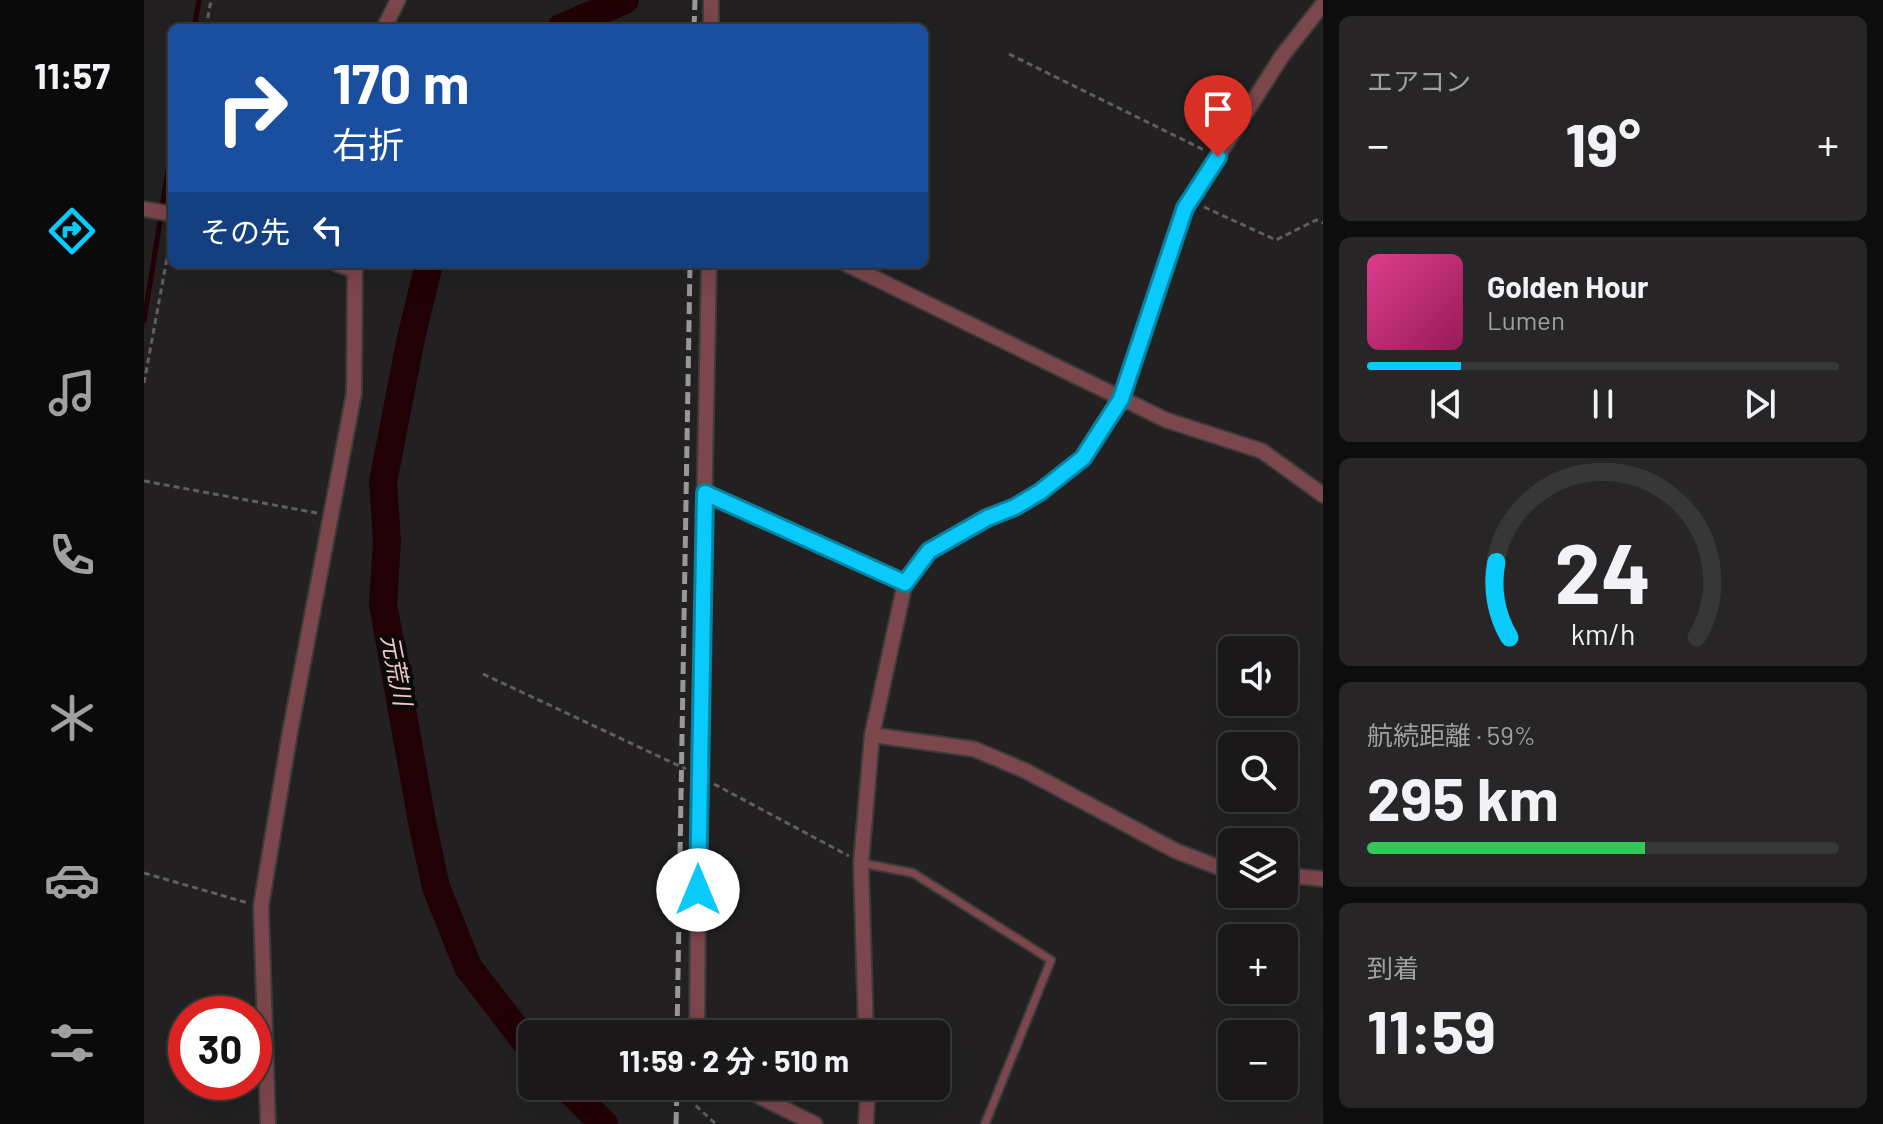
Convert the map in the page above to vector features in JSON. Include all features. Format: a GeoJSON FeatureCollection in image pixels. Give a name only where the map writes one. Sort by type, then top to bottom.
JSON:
{"type":"FeatureCollection","features":[{"type":"Feature","properties":{"kind":"street"},"geometry":{"type":"LineString","coordinates":[[386,24],[398,0]]}},
{"type":"Feature","properties":{"kind":"street"},"geometry":{"type":"LineString","coordinates":[[711,0],[711,24]]}},
{"type":"Feature","properties":{"kind":"street"},"geometry":{"type":"LineString","coordinates":[[866,1020],[861,863],[872,735],[905,583],[929,551],[1040,492],[1083,458],[1121,399],[1185,208],[1282,56],[1323,4]]}},
{"type":"Feature","properties":{"kind":"street"},"geometry":{"type":"LineString","coordinates":[[144,209],[168,213]]}},
{"type":"Feature","properties":{"kind":"street"},"geometry":{"type":"LineString","coordinates":[[268,1124],[261,906],[290,732],[354,393],[354,268]]}},
{"type":"Feature","properties":{"kind":"street"},"geometry":{"type":"LineString","coordinates":[[697,1020],[709,268]]}},
{"type":"Feature","properties":{"kind":"street"},"geometry":{"type":"LineString","coordinates":[[854,268],[1121,399],[1188,428],[1262,451],[1323,495]]}},
{"type":"Feature","properties":{"kind":"street"},"geometry":{"type":"LineString","coordinates":[[872,735],[974,749],[1026,771],[1176,851],[1218,867]]}},
{"type":"Feature","properties":{"kind":"street"},"geometry":{"type":"LineString","coordinates":[[1298,876],[1323,879]]}},
{"type":"Feature","properties":{"kind":"street"},"geometry":{"type":"LineString","coordinates":[[766,1100],[815,1124]]}},
{"type":"Feature","properties":{"kind":"street"},"geometry":{"type":"LineString","coordinates":[[866,1124],[867,1100]]}},
{"type":"Feature","properties":{"kind":"lane"},"geometry":{"type":"LineString","coordinates":[[705,493],[905,583]]}},
{"type":"Feature","properties":{"kind":"lane"},"geometry":{"type":"LineString","coordinates":[[861,863],[913,873],[1051,960],[985,1124]]}},
{"type":"Feature","properties":{"kind":"path"},"geometry":{"type":"LineString","coordinates":[[207,24],[211,0]]}},
{"type":"Feature","properties":{"kind":"path"},"geometry":{"type":"LineString","coordinates":[[1009,54],[1218,157]]}},
{"type":"Feature","properties":{"kind":"path"},"geometry":{"type":"LineString","coordinates":[[1190,201],[1276,240],[1316,220],[1323,223]]}},
{"type":"Feature","properties":{"kind":"path"},"geometry":{"type":"LineString","coordinates":[[144,383],[168,253]]}},
{"type":"Feature","properties":{"kind":"path"},"geometry":{"type":"LineString","coordinates":[[144,481],[331,515]]}},
{"type":"Feature","properties":{"kind":"path"},"geometry":{"type":"LineString","coordinates":[[483,674],[699,775],[861,863]]}},
{"type":"Feature","properties":{"kind":"path"},"geometry":{"type":"LineString","coordinates":[[144,873],[261,906]]}},
{"type":"Feature","properties":{"kind":"path"},"geometry":{"type":"LineString","coordinates":[[695,1100],[695,1105],[716,1124]]}},
{"type":"Feature","properties":{"kind":"waterway"},"geometry":{"type":"LineString","coordinates":[[195,24],[199,0]]}},
{"type":"Feature","properties":{"kind":"waterway","name":"元荒川"},"geometry":{"type":"LineString","coordinates":[[570,24],[625,0]]}},
{"type":"Feature","properties":{"kind":"waterway"},"geometry":{"type":"LineString","coordinates":[[144,321],[168,171]]}},
{"type":"Feature","properties":{"kind":"waterway","name":"元荒川"},"geometry":{"type":"LineString","coordinates":[[428,268],[383,482],[387,541],[383,604],[436,887],[468,967],[518,1032]]}},
{"type":"Feature","properties":{"kind":"waterway","name":"元荒川"},"geometry":{"type":"LineString","coordinates":[[579,1100],[604,1124]]}},
{"type":"Feature","properties":{"kind":"railway"},"geometry":{"type":"LineString","coordinates":[[694,24],[695,0]]}},
{"type":"Feature","properties":{"kind":"railway"},"geometry":{"type":"LineString","coordinates":[[677,1020],[690,268]]}},
{"type":"Feature","properties":{"kind":"railway"},"geometry":{"type":"LineString","coordinates":[[676,1124],[677,1100]]}},
{"type":"Feature","properties":{"kind":"route"},"geometry":{"type":"LineString","coordinates":[[698,890],[705,493],[905,583],[929,551],[1040,492],[1083,458],[1121,399],[1185,208],[1218,157]]}}]}
